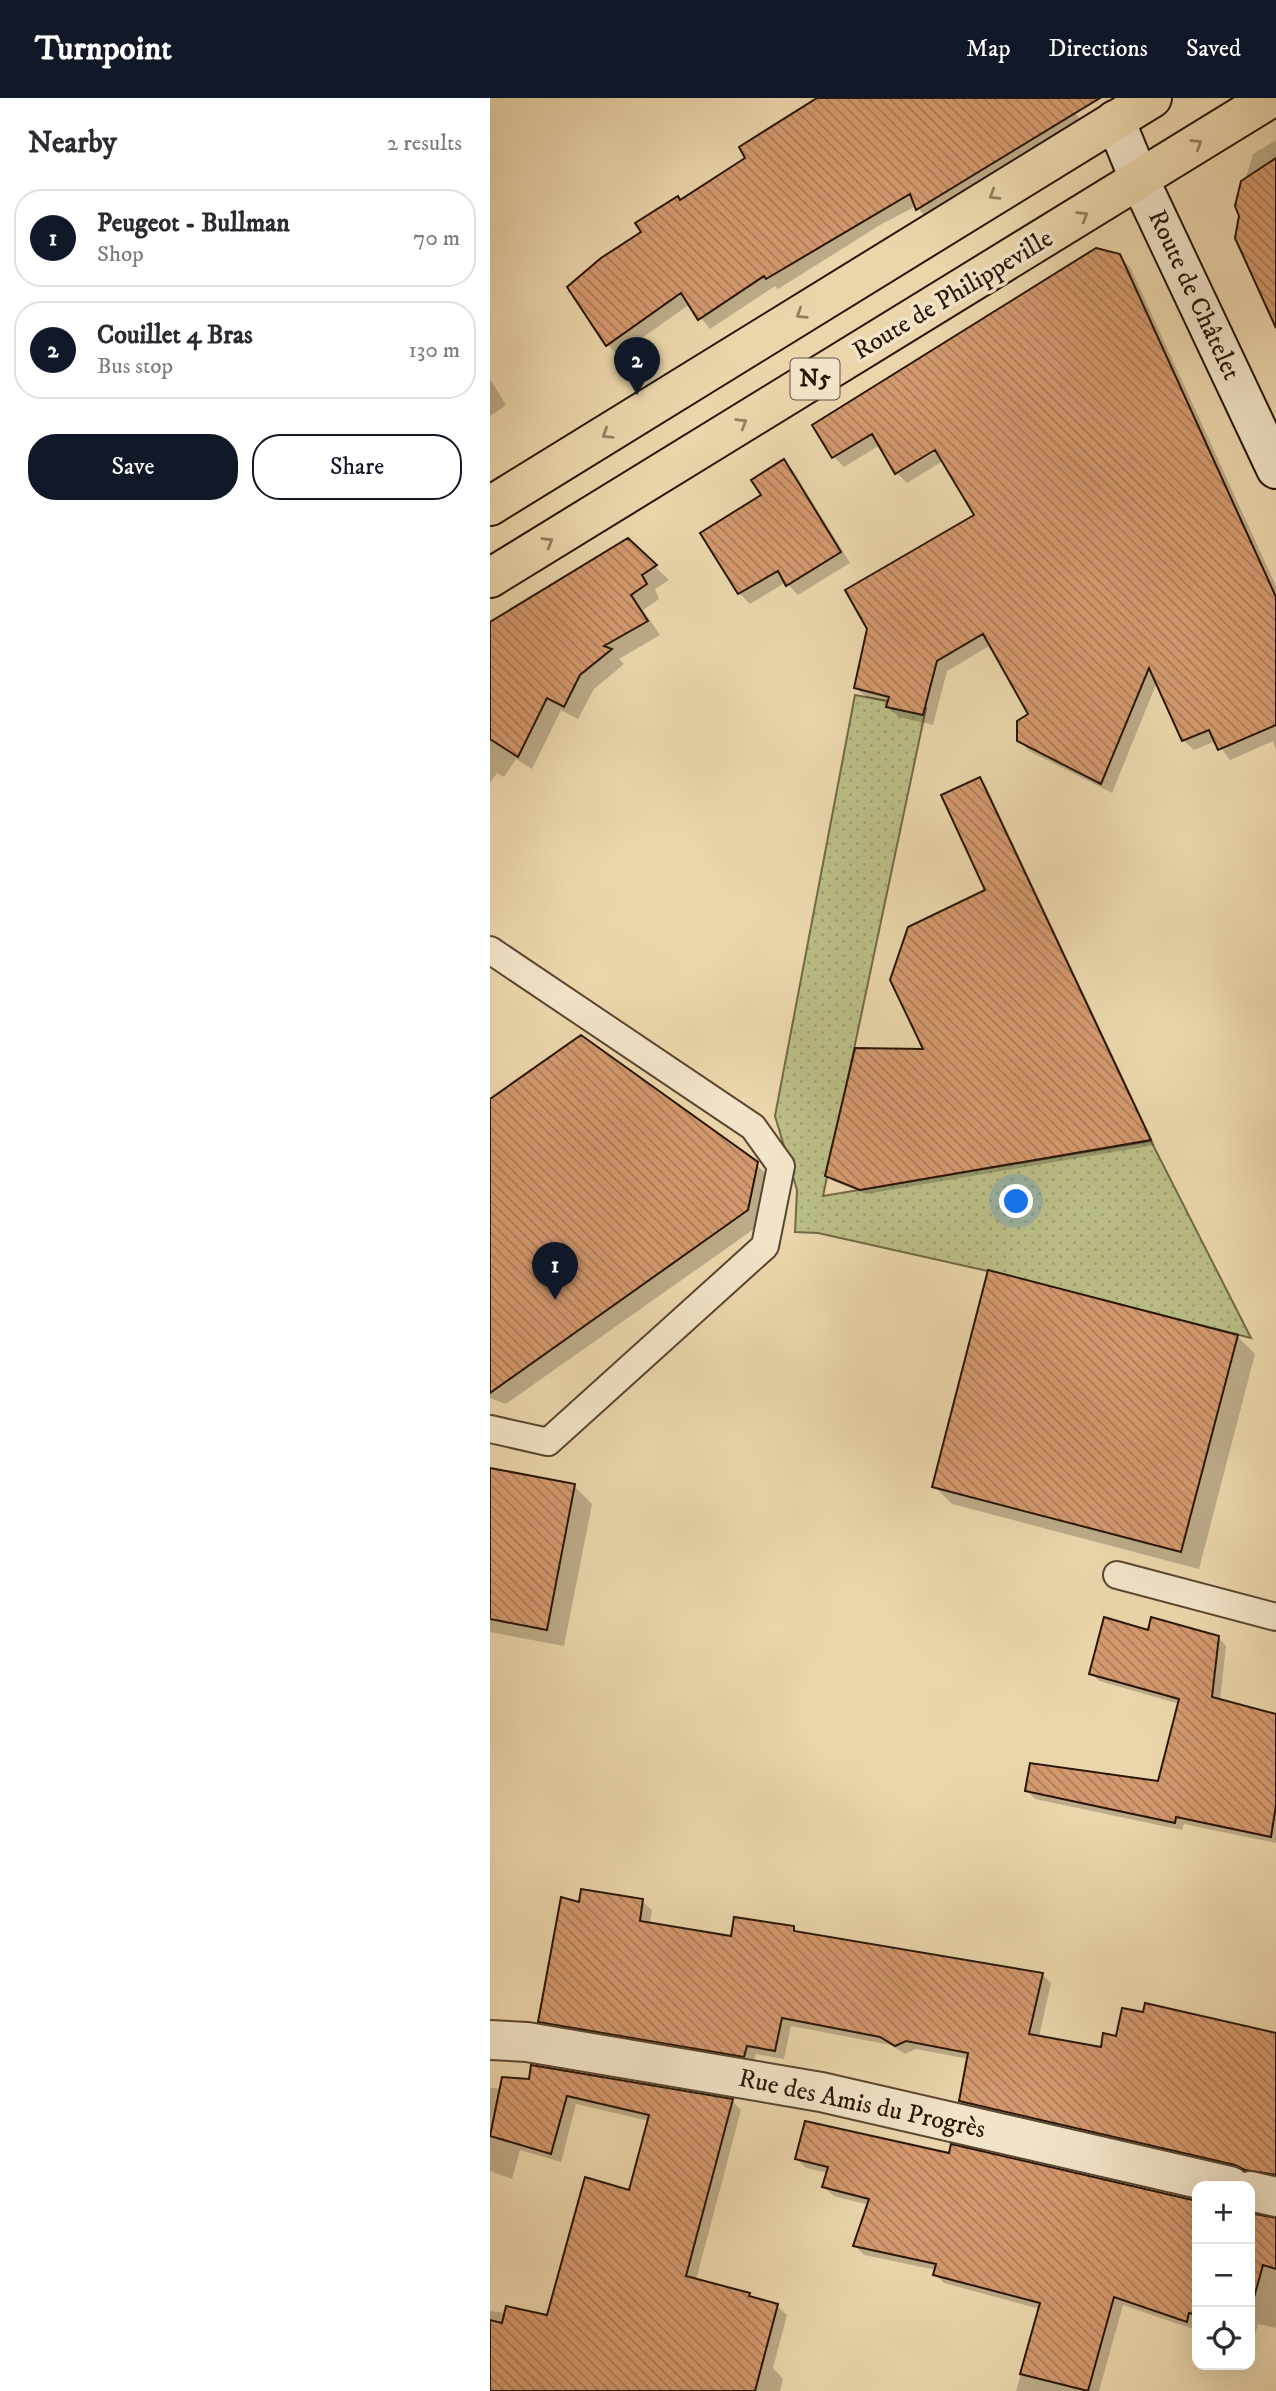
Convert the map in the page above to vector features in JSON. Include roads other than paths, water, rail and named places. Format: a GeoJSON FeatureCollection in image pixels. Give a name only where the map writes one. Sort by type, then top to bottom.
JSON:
{"type":"FeatureCollection","features":[{"type":"Feature","properties":{"kind":"main road","name":"N5"},"geometry":{"type":"LineString","coordinates":[[490,506],[1152,98]]}},
{"type":"Feature","properties":{"kind":"main road","name":"Route de Philippeville"},"geometry":{"type":"LineString","coordinates":[[490,578],[1140,181],[1270,98]]}},
{"type":"Feature","properties":{"kind":"street","name":"Route de Châtelet"},"geometry":{"type":"LineString","coordinates":[[1115,120],[1140,181],[1276,469]]}},
{"type":"Feature","properties":{"kind":"street","name":"Rue des Amis du Progrès"},"geometry":{"type":"LineString","coordinates":[[490,2040],[527,2042],[821,2092],[1208,2181]]}},
{"type":"Feature","properties":{"kind":"street"},"geometry":{"type":"LineString","coordinates":[[1255,2192],[1276,2197]]}},
{"type":"Feature","properties":{"kind":"lane"},"geometry":{"type":"LineString","coordinates":[[490,950],[753,1126],[781,1166],[765,1246],[548,1442],[490,1429]]}},
{"type":"Feature","properties":{"kind":"lane"},"geometry":{"type":"LineString","coordinates":[[1117,1575],[1276,1617]]}},
{"type":"Feature","properties":{"kind":"place","name":"Couillet 4 Bras"},"geometry":{"type":"Point","coordinates":[637,395]}},
{"type":"Feature","properties":{"kind":"place","name":"Peugeot - Bullman"},"geometry":{"type":"Point","coordinates":[555,1300]}}]}
